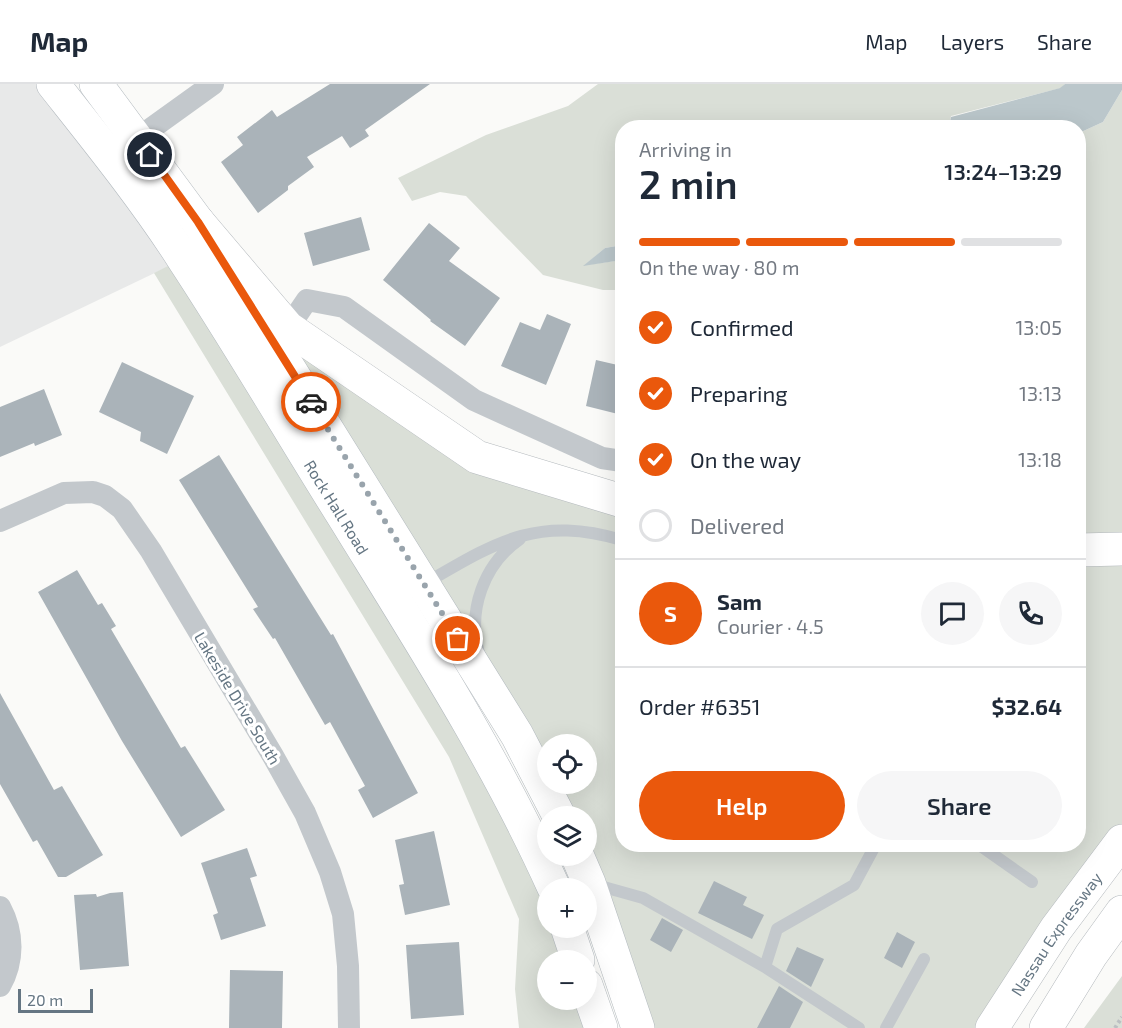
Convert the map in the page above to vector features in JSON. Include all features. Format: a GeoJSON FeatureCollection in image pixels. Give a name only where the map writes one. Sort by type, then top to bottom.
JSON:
{"type":"FeatureCollection","features":[{"type":"Feature","properties":{"kind":"main road","name":"Rock Hall Road"},"geometry":{"type":"LineString","coordinates":[[53,84],[111,158],[184,259],[409,593],[491,694],[554,806]]}},
{"type":"Feature","properties":{"kind":"main road","name":"Rock Hall Road"},"geometry":{"type":"LineString","coordinates":[[96,84],[198,222],[409,593],[549,878]]}},
{"type":"Feature","properties":{"kind":"main road"},"geometry":{"type":"LineString","coordinates":[[198,222],[288,328],[477,457],[615,499]]}},
{"type":"Feature","properties":{"kind":"main road"},"geometry":{"type":"LineString","coordinates":[[1086,550],[1122,549]]}},
{"type":"Feature","properties":{"kind":"main road","name":"Nassau Expressway"},"geometry":{"type":"LineString","coordinates":[[992,1028],[1056,929],[1122,841]]}},
{"type":"Feature","properties":{"kind":"main road"},"geometry":{"type":"LineString","coordinates":[[583,869],[638,1028]]}},
{"type":"Feature","properties":{"kind":"main road"},"geometry":{"type":"LineString","coordinates":[[1046,1028],[1091,955],[1122,912]]}},
{"type":"Feature","properties":{"kind":"main road"},"geometry":{"type":"LineString","coordinates":[[595,1010],[601,1028]]}},
{"type":"Feature","properties":{"kind":"street"},"geometry":{"type":"LineString","coordinates":[[138,138],[213,84]]}},
{"type":"Feature","properties":{"kind":"street"},"geometry":{"type":"LineString","coordinates":[[288,328],[307,300],[344,307],[474,400],[602,458],[615,460]]}},
{"type":"Feature","properties":{"kind":"street","name":"Lakeside Drive South"},"geometry":{"type":"LineString","coordinates":[[0,521],[64,493],[93,492],[105,496],[122,509],[151,551],[305,813],[330,872],[343,914],[348,966],[349,1028]]}},
{"type":"Feature","properties":{"kind":"street"},"geometry":{"type":"LineString","coordinates":[[0,907],[6,918],[12,940],[7,973],[0,986]]}},
{"type":"Feature","properties":{"kind":"lane"},"geometry":{"type":"LineString","coordinates":[[409,593],[502,541],[540,531],[568,529],[615,539]]}},
{"type":"Feature","properties":{"kind":"lane"},"geometry":{"type":"LineString","coordinates":[[491,694],[476,641],[476,617],[480,594],[487,574],[506,549],[520,538],[540,531]]}},
{"type":"Feature","properties":{"kind":"lane"},"geometry":{"type":"LineString","coordinates":[[765,967],[777,929],[854,885],[872,852]]}},
{"type":"Feature","properties":{"kind":"lane"},"geometry":{"type":"LineString","coordinates":[[989,852],[1032,882]]}},
{"type":"Feature","properties":{"kind":"lane"},"geometry":{"type":"LineString","coordinates":[[583,869],[643,898],[765,967],[859,1028]]}},
{"type":"Feature","properties":{"kind":"lane"},"geometry":{"type":"LineString","coordinates":[[886,1028],[924,960]]}},
{"type":"Feature","properties":{"kind":"path"},"geometry":{"type":"LineString","coordinates":[[1115,1028],[1122,1017]]}},
{"type":"Feature","properties":{"kind":"shaded area"},"geometry":{"type":"Polygon","coordinates":[[[0,84],[53,84],[184,259],[0,347],[0,84]]]}},
{"type":"Feature","properties":{"kind":"shaded area"},"geometry":{"type":"Polygon","coordinates":[[[598,84],[1065,84],[1061,88],[951,116],[950,120],[615,120],[615,246],[605,248],[585,265],[615,261],[615,290],[603,290],[543,275],[466,196],[440,192],[412,201],[398,178],[486,135],[568,106],[598,84]]]}},
{"type":"Feature","properties":{"kind":"shaded area"},"geometry":{"type":"Polygon","coordinates":[[[1065,84],[1122,84],[1122,90],[1103,122],[1086,130],[1086,120],[950,120],[951,117],[1060,88],[1065,84]]]}},
{"type":"Feature","properties":{"kind":"shaded area"},"geometry":{"type":"Polygon","coordinates":[[[1122,90],[1122,833],[991,1028],[644,1028],[597,888],[597,878],[594,878],[590,866],[597,866],[597,806],[558,806],[550,794],[597,794],[597,734],[537,734],[537,772],[244,296],[475,450],[615,495],[615,852],[1086,852],[1086,130],[1103,122],[1122,90]]]}},
{"type":"Feature","properties":{"kind":"shaded area"},"geometry":{"type":"Polygon","coordinates":[[[615,246],[615,261],[583,266],[605,248],[615,246]]]}},
{"type":"Feature","properties":{"kind":"shaded area"},"geometry":{"type":"Polygon","coordinates":[[[180,260],[469,732],[540,878],[537,878],[537,938],[565,938],[569,950],[537,950],[537,1010],[591,1010],[600,1028],[519,1028],[515,989],[519,919],[449,757],[154,273],[180,260]]]}},
{"type":"Feature","properties":{"kind":"shaded area"},"geometry":{"type":"Polygon","coordinates":[[[1122,976],[1122,1028],[1084,1028],[1122,976]]]}},
{"type":"Feature","properties":{"kind":"building"},"geometry":{"type":"Polygon","coordinates":[[[330,84],[430,84],[365,130],[369,136],[350,148],[342,136],[307,157],[314,167],[288,186],[288,190],[258,213],[221,162],[243,145],[237,137],[272,110],[277,117],[330,84]]]}},
{"type":"Feature","properties":{"kind":"building"},"geometry":{"type":"Polygon","coordinates":[[[361,217],[370,250],[313,266],[304,233],[361,217]]]}},
{"type":"Feature","properties":{"kind":"building"},"geometry":{"type":"Polygon","coordinates":[[[429,223],[460,248],[449,261],[500,298],[465,346],[430,321],[383,280],[429,223]]]}},
{"type":"Feature","properties":{"kind":"building"},"geometry":{"type":"Polygon","coordinates":[[[547,314],[571,324],[546,385],[501,366],[520,322],[540,330],[547,314]]]}},
{"type":"Feature","properties":{"kind":"building"},"geometry":{"type":"Polygon","coordinates":[[[596,360],[615,364],[615,413],[586,406],[596,360]]]}},
{"type":"Feature","properties":{"kind":"building"},"geometry":{"type":"Polygon","coordinates":[[[122,362],[194,396],[167,454],[140,441],[141,432],[99,412],[122,362]]]}},
{"type":"Feature","properties":{"kind":"building"},"geometry":{"type":"Polygon","coordinates":[[[44,389],[62,435],[35,446],[34,443],[0,457],[0,407],[44,389]]]}},
{"type":"Feature","properties":{"kind":"building"},"geometry":{"type":"Polygon","coordinates":[[[219,455],[331,635],[333,634],[418,793],[373,818],[358,790],[365,786],[330,722],[325,725],[275,638],[273,639],[253,609],[258,607],[179,480],[219,455]]]}},
{"type":"Feature","properties":{"kind":"building"},"geometry":{"type":"Polygon","coordinates":[[[77,570],[98,605],[102,603],[116,626],[111,629],[181,748],[185,746],[225,810],[181,837],[122,741],[38,592],[77,570]]]}},
{"type":"Feature","properties":{"kind":"building"},"geometry":{"type":"Polygon","coordinates":[[[0,693],[54,790],[62,786],[103,855],[66,877],[58,877],[37,840],[33,842],[0,784],[0,693]]]}},
{"type":"Feature","properties":{"kind":"building"},"geometry":{"type":"Polygon","coordinates":[[[434,831],[450,905],[405,915],[399,885],[404,884],[395,840],[434,831]]]}},
{"type":"Feature","properties":{"kind":"building"},"geometry":{"type":"Polygon","coordinates":[[[247,848],[257,876],[250,878],[266,926],[221,940],[213,915],[218,913],[201,863],[247,848]]]}},
{"type":"Feature","properties":{"kind":"building"},"geometry":{"type":"Polygon","coordinates":[[[714,881],[747,897],[743,905],[764,915],[752,939],[698,913],[714,881]]]}},
{"type":"Feature","properties":{"kind":"building"},"geometry":{"type":"Polygon","coordinates":[[[123,892],[129,966],[80,970],[74,895],[96,894],[97,897],[123,892]]]}},
{"type":"Feature","properties":{"kind":"building"},"geometry":{"type":"Polygon","coordinates":[[[662,918],[683,930],[671,952],[650,940],[662,918]]]}},
{"type":"Feature","properties":{"kind":"building"},"geometry":{"type":"Polygon","coordinates":[[[897,932],[915,942],[902,968],[884,958],[897,932]]]}},
{"type":"Feature","properties":{"kind":"building"},"geometry":{"type":"Polygon","coordinates":[[[459,942],[464,1015],[411,1019],[406,945],[459,942]]]}},
{"type":"Feature","properties":{"kind":"building"},"geometry":{"type":"Polygon","coordinates":[[[797,947],[824,959],[811,987],[786,971],[797,947]]]}},
{"type":"Feature","properties":{"kind":"building"},"geometry":{"type":"Polygon","coordinates":[[[230,970],[283,971],[282,1028],[229,1028],[230,970]]]}},
{"type":"Feature","properties":{"kind":"building"},"geometry":{"type":"Polygon","coordinates":[[[779,986],[803,1002],[790,1028],[757,1028],[779,986]]]}},
{"type":"Feature","properties":{"kind":"way so far"},"geometry":{"type":"LineString","coordinates":[[311,402],[458,639]]}},
{"type":"Feature","properties":{"kind":"route"},"geometry":{"type":"LineString","coordinates":[[150,155],[198,222],[311,402]]}}]}
